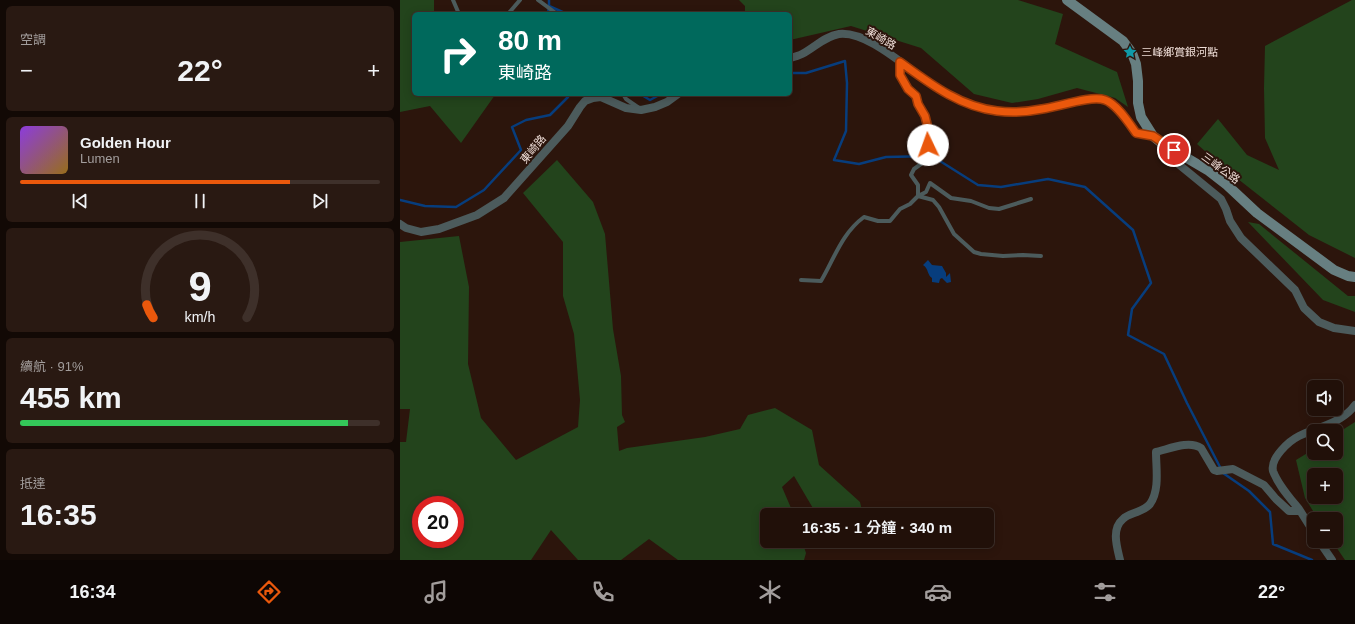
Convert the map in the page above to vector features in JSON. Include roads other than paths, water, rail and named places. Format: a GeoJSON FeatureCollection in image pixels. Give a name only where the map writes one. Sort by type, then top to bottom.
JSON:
{"type":"FeatureCollection","features":[{"type":"Feature","properties":{"kind":"street","name":"三峰公路"},"geometry":{"type":"LineString","coordinates":[[1067,0],[1123,41],[1132,53],[1136,64],[1138,103],[1141,117],[1153,136],[1227,184],[1257,214],[1334,270],[1348,276],[1355,277]]}},
{"type":"Feature","properties":{"kind":"street","name":"東崎路"},"geometry":{"type":"LineString","coordinates":[[792,57],[801,55],[829,38],[839,34],[849,34],[866,39],[948,95],[976,107],[1016,113],[1042,110],[1090,99],[1098,99],[1110,103],[1127,120],[1136,133],[1153,136]]}},
{"type":"Feature","properties":{"kind":"street","name":"東崎路"},"geometry":{"type":"LineString","coordinates":[[400,224],[406,228],[421,232],[439,229],[477,215],[504,198],[568,126],[585,101],[602,97],[626,108],[641,110],[655,108],[675,96]]}},
{"type":"Feature","properties":{"kind":"street"},"geometry":{"type":"LineString","coordinates":[[1164,144],[1177,164],[1221,199],[1230,221],[1241,238],[1295,290],[1304,308],[1320,322],[1334,328],[1355,331]]}},
{"type":"Feature","properties":{"kind":"street"},"geometry":{"type":"LineString","coordinates":[[1307,522],[1282,488],[1273,470],[1273,463],[1288,443],[1299,436],[1341,418],[1351,411],[1355,405]]}},
{"type":"Feature","properties":{"kind":"street"},"geometry":{"type":"LineString","coordinates":[[1120,560],[1116,536],[1117,528],[1125,517],[1150,505],[1156,485],[1156,452],[1186,445],[1198,445],[1214,470],[1217,472],[1233,469],[1264,485],[1289,511],[1300,511]]}},
{"type":"Feature","properties":{"kind":"street"},"geometry":{"type":"LineString","coordinates":[[1324,548],[1332,560]]}},
{"type":"Feature","properties":{"kind":"lane"},"geometry":{"type":"LineString","coordinates":[[453,0],[458,12]]}},
{"type":"Feature","properties":{"kind":"lane"},"geometry":{"type":"LineString","coordinates":[[510,12],[520,0]]}},
{"type":"Feature","properties":{"kind":"lane"},"geometry":{"type":"LineString","coordinates":[[538,0],[554,12]]}},
{"type":"Feature","properties":{"kind":"lane"},"geometry":{"type":"LineString","coordinates":[[900,62],[900,75],[908,89],[916,96],[918,104],[925,116],[928,128],[928,155],[922,164],[914,169],[911,175],[918,185],[918,196]]}},
{"type":"Feature","properties":{"kind":"lane"},"geometry":{"type":"LineString","coordinates":[[624,96],[641,110]]}},
{"type":"Feature","properties":{"kind":"lane"},"geometry":{"type":"LineString","coordinates":[[801,280],[821,281],[841,242],[854,225],[864,217],[878,221],[890,221],[900,209],[910,204],[918,196],[926,192],[930,183],[951,198],[971,201],[989,208],[999,209],[1031,199]]}},
{"type":"Feature","properties":{"kind":"lane"},"geometry":{"type":"LineString","coordinates":[[918,196],[933,200],[940,207],[954,234],[974,252],[1003,256],[1023,254],[1041,256]]}},
{"type":"Feature","properties":{"kind":"water"},"geometry":{"type":"Polygon","coordinates":[[[928,260],[932,265],[942,266],[946,273],[946,277],[950,273],[951,282],[947,283],[942,278],[940,279],[939,283],[932,282],[932,278],[923,265],[928,260]]]}},
{"type":"Feature","properties":{"kind":"waterway"},"geometry":{"type":"LineString","coordinates":[[549,0],[549,6]]}},
{"type":"Feature","properties":{"kind":"waterway"},"geometry":{"type":"LineString","coordinates":[[548,12],[549,6],[562,12]]}},
{"type":"Feature","properties":{"kind":"waterway"},"geometry":{"type":"LineString","coordinates":[[792,73],[806,73],[845,61],[847,83],[846,131],[834,160],[859,164],[886,157],[932,156],[978,185],[1001,187],[1048,179],[1085,187],[1133,230],[1151,283],[1132,309],[1128,335],[1164,354],[1221,469]]}},
{"type":"Feature","properties":{"kind":"waterway"},"geometry":{"type":"LineString","coordinates":[[400,200],[425,206],[456,207],[484,190],[521,150],[512,127],[526,120],[550,115],[567,96]]}},
{"type":"Feature","properties":{"kind":"waterway"},"geometry":{"type":"LineString","coordinates":[[643,96],[650,100],[657,96]]}},
{"type":"Feature","properties":{"kind":"waterway"},"geometry":{"type":"LineString","coordinates":[[1223,473],[1249,491],[1270,512],[1273,544],[1312,560]]}},
{"type":"Feature","properties":{"kind":"place","name":"三峰鄉賞銀河點"},"geometry":{"type":"Point","coordinates":[1130,52]}}]}
